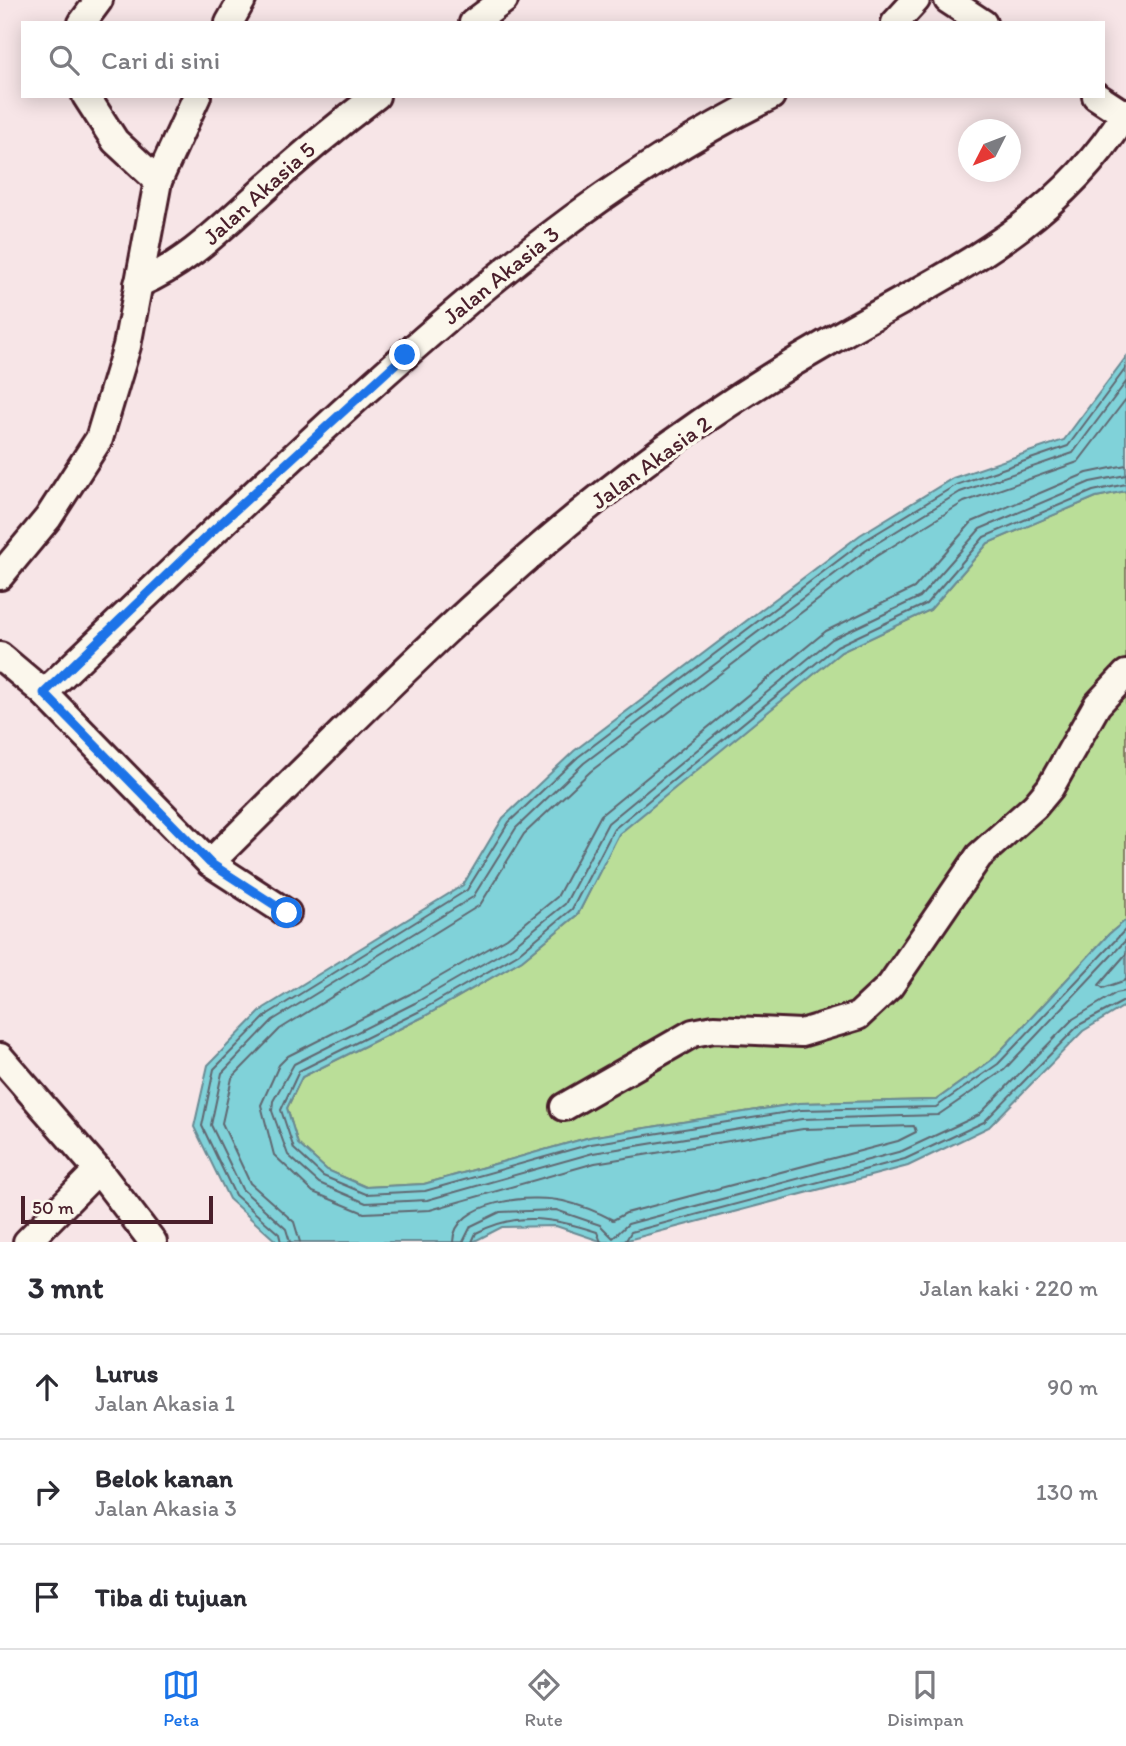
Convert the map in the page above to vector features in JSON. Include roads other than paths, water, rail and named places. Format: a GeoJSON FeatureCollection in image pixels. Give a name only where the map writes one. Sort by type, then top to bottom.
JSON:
{"type":"FeatureCollection","features":[{"type":"Feature","properties":{"kind":"street"},"geometry":{"type":"LineString","coordinates":[[83,21],[99,0]]}},
{"type":"Feature","properties":{"kind":"street"},"geometry":{"type":"LineString","coordinates":[[230,21],[242,0]]}},
{"type":"Feature","properties":{"kind":"street"},"geometry":{"type":"LineString","coordinates":[[476,21],[504,0]]}},
{"type":"Feature","properties":{"kind":"street"},"geometry":{"type":"LineString","coordinates":[[897,21],[916,0]]}},
{"type":"Feature","properties":{"kind":"street"},"geometry":{"type":"LineString","coordinates":[[948,0],[980,21]]}},
{"type":"Feature","properties":{"kind":"street"},"geometry":{"type":"LineString","coordinates":[[87,98],[115,141],[158,181]]}},
{"type":"Feature","properties":{"kind":"street"},"geometry":{"type":"LineString","coordinates":[[0,576],[48,518],[99,439],[127,346],[158,181],[196,98]]}},
{"type":"Feature","properties":{"kind":"street","name":"Jalan Akasia 5"},"geometry":{"type":"LineString","coordinates":[[138,284],[167,272],[201,246],[322,136],[373,98]]}},
{"type":"Feature","properties":{"kind":"street","name":"Jalan Akasia 3"},"geometry":{"type":"LineString","coordinates":[[44,693],[207,536],[405,355],[518,259],[588,205],[656,159],[767,98]]}},
{"type":"Feature","properties":{"kind":"street"},"geometry":{"type":"LineString","coordinates":[[1099,98],[1125,113]]}},
{"type":"Feature","properties":{"kind":"street","name":"Jalan Akasia 2"},"geometry":{"type":"LineString","coordinates":[[210,863],[502,579],[628,475],[753,388],[997,245],[1059,198],[1093,160],[1125,113]]}},
{"type":"Feature","properties":{"kind":"street"},"geometry":{"type":"LineString","coordinates":[[0,656],[44,693],[210,863],[287,913]]}},
{"type":"Feature","properties":{"kind":"street"},"geometry":{"type":"LineString","coordinates":[[564,1107],[693,1033],[714,1030],[801,1033],[858,1016],[890,986],[979,856],[1035,806],[1050,788],[1097,705],[1126,674]]}},
{"type":"Feature","properties":{"kind":"street"},"geometry":{"type":"LineString","coordinates":[[0,1057],[98,1170],[153,1242]]}},
{"type":"Feature","properties":{"kind":"street"},"geometry":{"type":"LineString","coordinates":[[27,1242],[98,1170]]}},
{"type":"Feature","properties":{"kind":"water"},"geometry":{"type":"Polygon","coordinates":[[[1126,357],[1126,491],[1096,497],[988,543],[930,610],[841,652],[619,834],[578,914],[522,960],[423,1017],[302,1077],[287,1108],[298,1144],[327,1170],[366,1187],[424,1184],[590,1137],[800,1103],[936,1100],[993,1059],[1109,934],[1126,920],[1126,1005],[1083,1031],[989,1127],[908,1166],[620,1242],[603,1242],[556,1226],[502,1227],[473,1242],[277,1242],[229,1199],[194,1127],[208,1065],[264,1008],[463,885],[503,818],[574,751],[860,535],[953,478],[1064,440],[1126,357]]]}}]}
